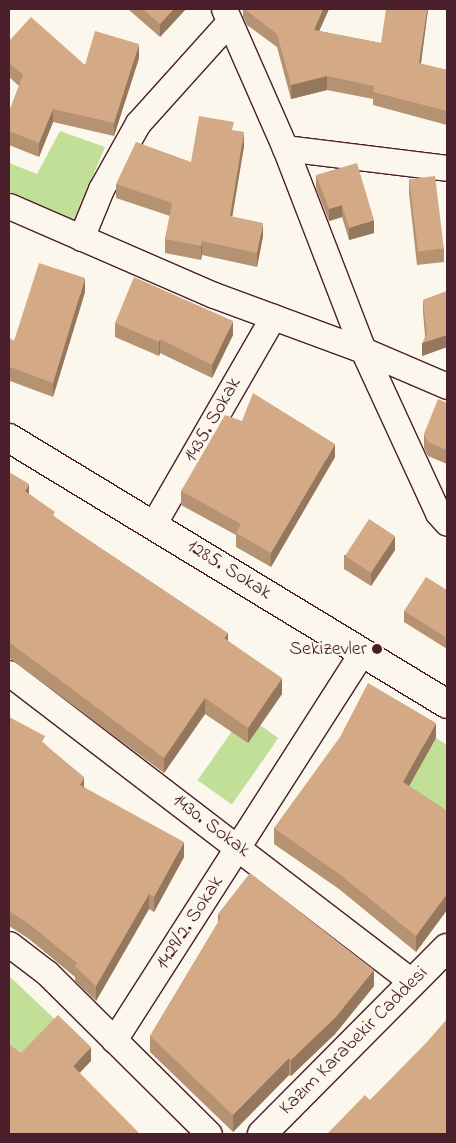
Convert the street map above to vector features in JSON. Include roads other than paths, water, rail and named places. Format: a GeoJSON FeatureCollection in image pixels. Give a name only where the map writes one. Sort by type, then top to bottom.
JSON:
{"type":"FeatureCollection","features":[{"type":"Feature","properties":{"kind":"street"},"geometry":{"type":"LineString","coordinates":[[81,238],[101,189],[138,123],[226,15],[285,148],[363,350],[438,513],[447,523]]}},
{"type":"Feature","properties":{"kind":"street"},"geometry":{"type":"LineString","coordinates":[[285,148],[447,168]]}},
{"type":"Feature","properties":{"kind":"street"},"geometry":{"type":"LineString","coordinates":[[9,206],[81,238],[273,317],[363,350],[447,386]]}},
{"type":"Feature","properties":{"kind":"street","name":"1435. Sokak"},"geometry":{"type":"LineString","coordinates":[[154,523],[273,317]]}},
{"type":"Feature","properties":{"kind":"street","name":"1285. Sokak"},"geometry":{"type":"LineString","coordinates":[[9,438],[154,523],[447,704]]}},
{"type":"Feature","properties":{"kind":"street","name":"1429/2. Sokak"},"geometry":{"type":"LineString","coordinates":[[114,1040],[239,848],[362,652]]}},
{"type":"Feature","properties":{"kind":"street","name":"1430. Sokak"},"geometry":{"type":"LineString","coordinates":[[9,673],[412,981]]}},
{"type":"Feature","properties":{"kind":"street"},"geometry":{"type":"LineString","coordinates":[[9,944],[46,974],[209,1134]]}},
{"type":"Feature","properties":{"kind":"street","name":"Kazım Karabekir Caddesi"},"geometry":{"type":"LineString","coordinates":[[262,1134],[412,981],[447,948]]}},
{"type":"Feature","properties":{"kind":"place","name":"Sekizevler"},"geometry":{"type":"Point","coordinates":[377,649]}}]}
